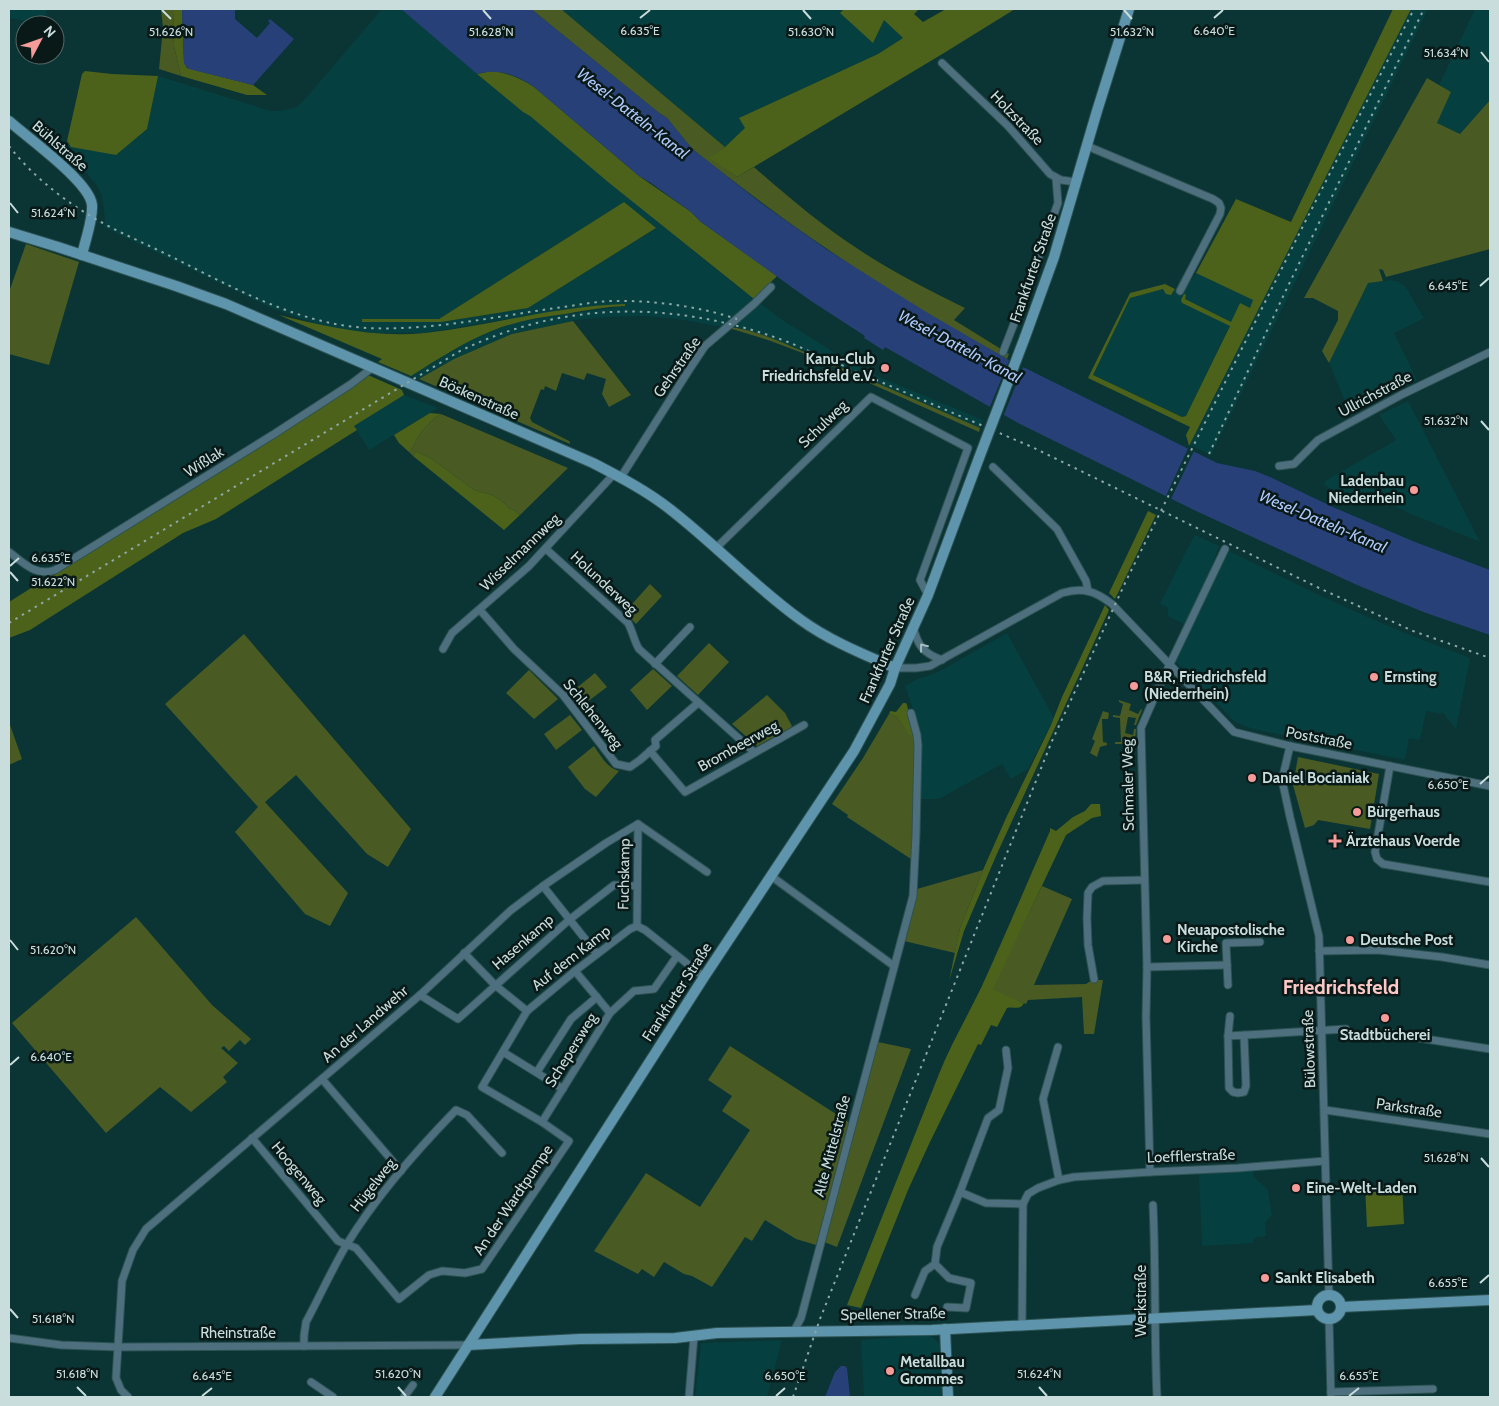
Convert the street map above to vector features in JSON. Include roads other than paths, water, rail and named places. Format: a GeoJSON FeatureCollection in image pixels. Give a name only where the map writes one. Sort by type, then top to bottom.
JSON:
{"type":"FeatureCollection","features":[{"type":"Feature","properties":{"kind":"main road","name":"Frankfurter Straße"},"geometry":{"type":"LineString","coordinates":[[434,1397],[704,977],[854,751],[890,684],[895,668],[928,595],[1054,257],[1130,9]]}},
{"type":"Feature","properties":{"kind":"main road","name":"Bühlstraße"},"geometry":{"type":"LineString","coordinates":[[9,121],[75,178],[89,194],[93,207],[82,255]]}},
{"type":"Feature","properties":{"kind":"main road","name":"Böskenstraße"},"geometry":{"type":"LineString","coordinates":[[9,232],[226,304],[618,475],[642,489],[671,510],[802,621],[838,643],[895,668]]}},
{"type":"Feature","properties":{"kind":"main road"},"geometry":{"type":"LineString","coordinates":[[1329,1296],[1336,1298],[1341,1307],[1339,1314],[1332,1319],[1322,1316],[1318,1310],[1320,1300],[1329,1296]]}},
{"type":"Feature","properties":{"kind":"main road"},"geometry":{"type":"LineString","coordinates":[[1341,1307],[1490,1300]]}},
{"type":"Feature","properties":{"kind":"main road","name":"Spellener Straße"},"geometry":{"type":"LineString","coordinates":[[468,1345],[580,1339],[666,1339],[717,1333],[945,1329],[1318,1310]]}},
{"type":"Feature","properties":{"kind":"main road"},"geometry":{"type":"LineString","coordinates":[[945,1329],[948,1397]]}},
{"type":"Feature","properties":{"kind":"street","name":"Holzstraße"},"geometry":{"type":"LineString","coordinates":[[942,64],[1008,126],[1050,174],[1056,178]]}},
{"type":"Feature","properties":{"kind":"street"},"geometry":{"type":"LineString","coordinates":[[1087,146],[1219,203],[1221,208],[1220,214],[1180,291]]}},
{"type":"Feature","properties":{"kind":"street"},"geometry":{"type":"LineString","coordinates":[[1056,178],[1076,182]]}},
{"type":"Feature","properties":{"kind":"street","name":"Frankfurter Straße"},"geometry":{"type":"LineString","coordinates":[[1003,352],[1058,203],[1056,178]]}},
{"type":"Feature","properties":{"kind":"street","name":"Gehrstraße"},"geometry":{"type":"LineString","coordinates":[[618,475],[706,346],[771,287]]}},
{"type":"Feature","properties":{"kind":"street","name":"Ullrichstraße"},"geometry":{"type":"LineString","coordinates":[[1279,466],[1294,464],[1318,440],[1401,395],[1490,352]]}},
{"type":"Feature","properties":{"kind":"street","name":"Wißlak"},"geometry":{"type":"LineString","coordinates":[[9,552],[35,571],[47,574],[55,570],[274,434],[351,384],[372,368]]}},
{"type":"Feature","properties":{"kind":"street","name":"Schulweg"},"geometry":{"type":"LineString","coordinates":[[716,548],[871,397],[968,448]]}},
{"type":"Feature","properties":{"kind":"street","name":"Frankfurter Straße"},"geometry":{"type":"LineString","coordinates":[[928,595],[920,580],[968,448]]}},
{"type":"Feature","properties":{"kind":"street"},"geometry":{"type":"LineString","coordinates":[[895,668],[930,666],[1062,593],[1072,590],[1088,591],[1086,581],[1056,529],[993,467]]}},
{"type":"Feature","properties":{"kind":"street","name":"Wisselmannweg"},"geometry":{"type":"LineString","coordinates":[[443,649],[452,633],[529,566],[618,475]]}},
{"type":"Feature","properties":{"kind":"street","name":"Holunderweg"},"geometry":{"type":"LineString","coordinates":[[546,549],[628,623],[634,632],[635,642],[639,649],[754,752]]}},
{"type":"Feature","properties":{"kind":"street"},"geometry":{"type":"LineString","coordinates":[[1169,666],[1225,549]]}},
{"type":"Feature","properties":{"kind":"street","name":"Poststraße"},"geometry":{"type":"LineString","coordinates":[[1088,591],[1100,595],[1112,604],[1169,666],[1234,732],[1290,746],[1490,786]]}},
{"type":"Feature","properties":{"kind":"street","name":"Schlehenweg"},"geometry":{"type":"LineString","coordinates":[[480,610],[514,649],[563,695],[616,764],[630,767],[656,746],[656,740],[698,703]]}},
{"type":"Feature","properties":{"kind":"street"},"geometry":{"type":"LineString","coordinates":[[655,664],[690,627]]}},
{"type":"Feature","properties":{"kind":"street"},"geometry":{"type":"LineString","coordinates":[[913,627],[921,648],[927,654],[942,660]]}},
{"type":"Feature","properties":{"kind":"street","name":"Schmaler Weg"},"geometry":{"type":"LineString","coordinates":[[1150,1172],[1141,728],[1169,666]]}},
{"type":"Feature","properties":{"kind":"street","name":"Alte Mittelstraße"},"geometry":{"type":"LineString","coordinates":[[794,1331],[801,1318],[913,896],[915,884],[918,745],[911,713]]}},
{"type":"Feature","properties":{"kind":"street","name":"Brombeerweg"},"geometry":{"type":"LineString","coordinates":[[650,751],[685,792],[804,725]]}},
{"type":"Feature","properties":{"kind":"street","name":"Bülowstraße"},"geometry":{"type":"LineString","coordinates":[[1290,746],[1282,780],[1319,936],[1329,1296]]}},
{"type":"Feature","properties":{"kind":"street"},"geometry":{"type":"LineString","coordinates":[[1390,766],[1375,852],[1377,860],[1383,864],[1490,882]]}},
{"type":"Feature","properties":{"kind":"street"},"geometry":{"type":"LineString","coordinates":[[638,824],[707,872]]}},
{"type":"Feature","properties":{"kind":"street","name":"Fuchskamp"},"geometry":{"type":"LineString","coordinates":[[637,926],[638,824]]}},
{"type":"Feature","properties":{"kind":"street","name":"An der Landwehr"},"geometry":{"type":"LineString","coordinates":[[128,1397],[121,1390],[116,1378],[122,1281],[133,1250],[146,1229],[420,995],[510,911],[542,886],[638,824]]}},
{"type":"Feature","properties":{"kind":"street"},"geometry":{"type":"LineString","coordinates":[[771,876],[894,966]]}},
{"type":"Feature","properties":{"kind":"street"},"geometry":{"type":"LineString","coordinates":[[1094,979],[1088,945],[1088,893],[1092,887],[1103,881],[1144,880]]}},
{"type":"Feature","properties":{"kind":"street","name":"Hasenkamp"},"geometry":{"type":"LineString","coordinates":[[420,995],[458,1019],[569,920],[614,885],[637,886]]}},
{"type":"Feature","properties":{"kind":"street"},"geometry":{"type":"LineString","coordinates":[[542,886],[597,954]]}},
{"type":"Feature","properties":{"kind":"street"},"geometry":{"type":"LineString","coordinates":[[637,926],[645,930],[704,977]]}},
{"type":"Feature","properties":{"kind":"street","name":"Auf dem Kamp"},"geometry":{"type":"LineString","coordinates":[[482,1087],[527,1010],[597,954],[630,929],[637,926]]}},
{"type":"Feature","properties":{"kind":"street"},"geometry":{"type":"LineString","coordinates":[[1228,984],[1226,943],[1260,942]]}},
{"type":"Feature","properties":{"kind":"street"},"geometry":{"type":"LineString","coordinates":[[1319,951],[1378,950],[1442,957],[1490,965]]}},
{"type":"Feature","properties":{"kind":"street","name":"Hasenkamp"},"geometry":{"type":"LineString","coordinates":[[464,953],[495,985],[527,1010]]}},
{"type":"Feature","properties":{"kind":"street"},"geometry":{"type":"LineString","coordinates":[[610,1013],[634,992],[654,989],[677,956]]}},
{"type":"Feature","properties":{"kind":"street"},"geometry":{"type":"LineString","coordinates":[[1147,967],[1227,965]]}},
{"type":"Feature","properties":{"kind":"street","name":"Schepersweg"},"geometry":{"type":"LineString","coordinates":[[542,1122],[610,1013],[575,971]]}},
{"type":"Feature","properties":{"kind":"street"},"geometry":{"type":"LineString","coordinates":[[536,1072],[572,1019],[597,997]]}},
{"type":"Feature","properties":{"kind":"street"},"geometry":{"type":"LineString","coordinates":[[1230,1016],[1228,1036],[1229,1088],[1233,1092],[1238,1093],[1244,1092],[1246,1086],[1244,1035]]}},
{"type":"Feature","properties":{"kind":"street"},"geometry":{"type":"LineString","coordinates":[[1228,1036],[1346,1029]]}},
{"type":"Feature","properties":{"kind":"street"},"geometry":{"type":"LineString","coordinates":[[1387,1033],[1490,1049]]}},
{"type":"Feature","properties":{"kind":"street"},"geometry":{"type":"LineString","coordinates":[[1058,1047],[1044,1099],[1059,1180]]}},
{"type":"Feature","properties":{"kind":"street"},"geometry":{"type":"LineString","coordinates":[[915,1295],[925,1271],[935,1264],[937,1247],[988,1118],[999,1110],[1008,1068],[1006,1050]]}},
{"type":"Feature","properties":{"kind":"street"},"geometry":{"type":"LineString","coordinates":[[503,1052],[563,1088]]}},
{"type":"Feature","properties":{"kind":"street"},"geometry":{"type":"LineString","coordinates":[[322,1079],[401,1171]]}},
{"type":"Feature","properties":{"kind":"street","name":"An der Wardtpumpe"},"geometry":{"type":"LineString","coordinates":[[347,1244],[356,1248],[399,1299],[429,1275],[442,1271],[465,1273],[482,1269],[569,1141],[542,1122],[482,1087]]}},
{"type":"Feature","properties":{"kind":"street","name":"Hügelweg"},"geometry":{"type":"LineString","coordinates":[[304,1346],[306,1322],[347,1244],[372,1206],[425,1142],[456,1110],[467,1115],[502,1153]]}},
{"type":"Feature","properties":{"kind":"street","name":"Parkstraße"},"geometry":{"type":"LineString","coordinates":[[1324,1110],[1490,1134]]}},
{"type":"Feature","properties":{"kind":"street","name":"Hoogenweg"},"geometry":{"type":"LineString","coordinates":[[252,1138],[338,1241],[347,1244]]}},
{"type":"Feature","properties":{"kind":"street","name":"Loefflerstraße"},"geometry":{"type":"LineString","coordinates":[[1023,1204],[1028,1194],[1038,1188],[1059,1180],[1074,1177],[1238,1168],[1325,1160]]}},
{"type":"Feature","properties":{"kind":"street"},"geometry":{"type":"LineString","coordinates":[[960,1192],[986,1203],[1023,1204],[1022,1325]]}},
{"type":"Feature","properties":{"kind":"street","name":"Werkstraße"},"geometry":{"type":"LineString","coordinates":[[1153,1204],[1157,1397]]}},
{"type":"Feature","properties":{"kind":"street"},"geometry":{"type":"LineString","coordinates":[[935,1264],[949,1278],[971,1283],[966,1308],[947,1307]]}},
{"type":"Feature","properties":{"kind":"street"},"geometry":{"type":"LineString","coordinates":[[1329,1319],[1331,1394],[1433,1389]]}},
{"type":"Feature","properties":{"kind":"street"},"geometry":{"type":"LineString","coordinates":[[689,1397],[694,1336]]}},
{"type":"Feature","properties":{"kind":"street","name":"Rheinstraße"},"geometry":{"type":"LineString","coordinates":[[9,1338],[61,1345],[118,1348],[468,1345]]}},
{"type":"Feature","properties":{"kind":"street"},"geometry":{"type":"LineString","coordinates":[[311,1382],[333,1397]]}},
{"type":"Feature","properties":{"kind":"street"},"geometry":{"type":"LineString","coordinates":[[404,1397],[413,1385]]}},
{"type":"Feature","properties":{"kind":"water"},"geometry":{"type":"Polygon","coordinates":[[[182,9],[235,9],[235,19],[257,38],[270,23],[268,21],[270,19],[294,39],[253,85],[189,69],[184,64],[182,9]]]}},
{"type":"Feature","properties":{"kind":"water","name":"Wesel-Datteln-Kanal"},"geometry":{"type":"Polygon","coordinates":[[[401,9],[531,9],[667,118],[696,152],[761,203],[826,249],[926,312],[1007,359],[1217,463],[1255,471],[1415,542],[1490,570],[1490,635],[1426,613],[1357,585],[1196,511],[1018,423],[885,347],[883,350],[811,301],[639,176],[534,87],[521,79],[500,72],[477,74],[401,9]]]}},
{"type":"Feature","properties":{"kind":"water"},"geometry":{"type":"Polygon","coordinates":[[[841,1366],[847,1368],[850,1397],[825,1397],[835,1372],[841,1366]]]}},
{"type":"Feature","properties":{"kind":"railway"},"geometry":{"type":"LineString","coordinates":[[793,1397],[820,1319],[1052,741],[1126,581],[1302,228],[1414,9]]}},
{"type":"Feature","properties":{"kind":"railway"},"geometry":{"type":"LineString","coordinates":[[1209,454],[1287,288],[1424,9]]}},
{"type":"Feature","properties":{"kind":"railway"},"geometry":{"type":"LineString","coordinates":[[9,146],[26,166],[46,184],[78,208],[117,231],[238,290],[314,319],[368,328],[414,327],[610,301],[659,303],[691,307],[737,319]]}},
{"type":"Feature","properties":{"kind":"railway"},"geometry":{"type":"LineString","coordinates":[[9,623],[460,351],[500,334],[541,322],[582,314],[623,312],[664,313],[705,319],[747,328],[788,342],[1032,447],[1319,588],[1413,631],[1490,658]]}},
{"type":"Feature","properties":{"kind":"place","name":"Kanu-Club Friedrichsfeld e.V."},"geometry":{"type":"Point","coordinates":[885,368]}},
{"type":"Feature","properties":{"kind":"place","name":"Ladenbau Niederrhein"},"geometry":{"type":"Point","coordinates":[1414,490]}},
{"type":"Feature","properties":{"kind":"place","name":"Ernsting"},"geometry":{"type":"Point","coordinates":[1374,677]}},
{"type":"Feature","properties":{"kind":"place","name":"B&R, Friedrichsfeld (Niederrhein)"},"geometry":{"type":"Point","coordinates":[1134,686]}},
{"type":"Feature","properties":{"kind":"place","name":"Daniel Bocianiak"},"geometry":{"type":"Point","coordinates":[1252,778]}},
{"type":"Feature","properties":{"kind":"place","name":"Bürgerhaus"},"geometry":{"type":"Point","coordinates":[1357,812]}},
{"type":"Feature","properties":{"kind":"place","name":"Ärztehaus Voerde"},"geometry":{"type":"Point","coordinates":[1335,841]}},
{"type":"Feature","properties":{"kind":"place","name":"Neuapostolische Kirche"},"geometry":{"type":"Point","coordinates":[1167,939]}},
{"type":"Feature","properties":{"kind":"place","name":"Deutsche Post"},"geometry":{"type":"Point","coordinates":[1350,940]}},
{"type":"Feature","properties":{"kind":"place","name":"Stadtbücherei"},"geometry":{"type":"Point","coordinates":[1385,1018]}},
{"type":"Feature","properties":{"kind":"place","name":"Eine-Welt-Laden"},"geometry":{"type":"Point","coordinates":[1296,1188]}},
{"type":"Feature","properties":{"kind":"place","name":"Sankt Elisabeth"},"geometry":{"type":"Point","coordinates":[1265,1278]}},
{"type":"Feature","properties":{"kind":"place","name":"Metallbau Grommes"},"geometry":{"type":"Point","coordinates":[890,1371]}},
{"type":"Feature","properties":{"kind":"district","name":"Friedrichsfeld"},"geometry":{"type":"Point","coordinates":[1341,987]}}]}
